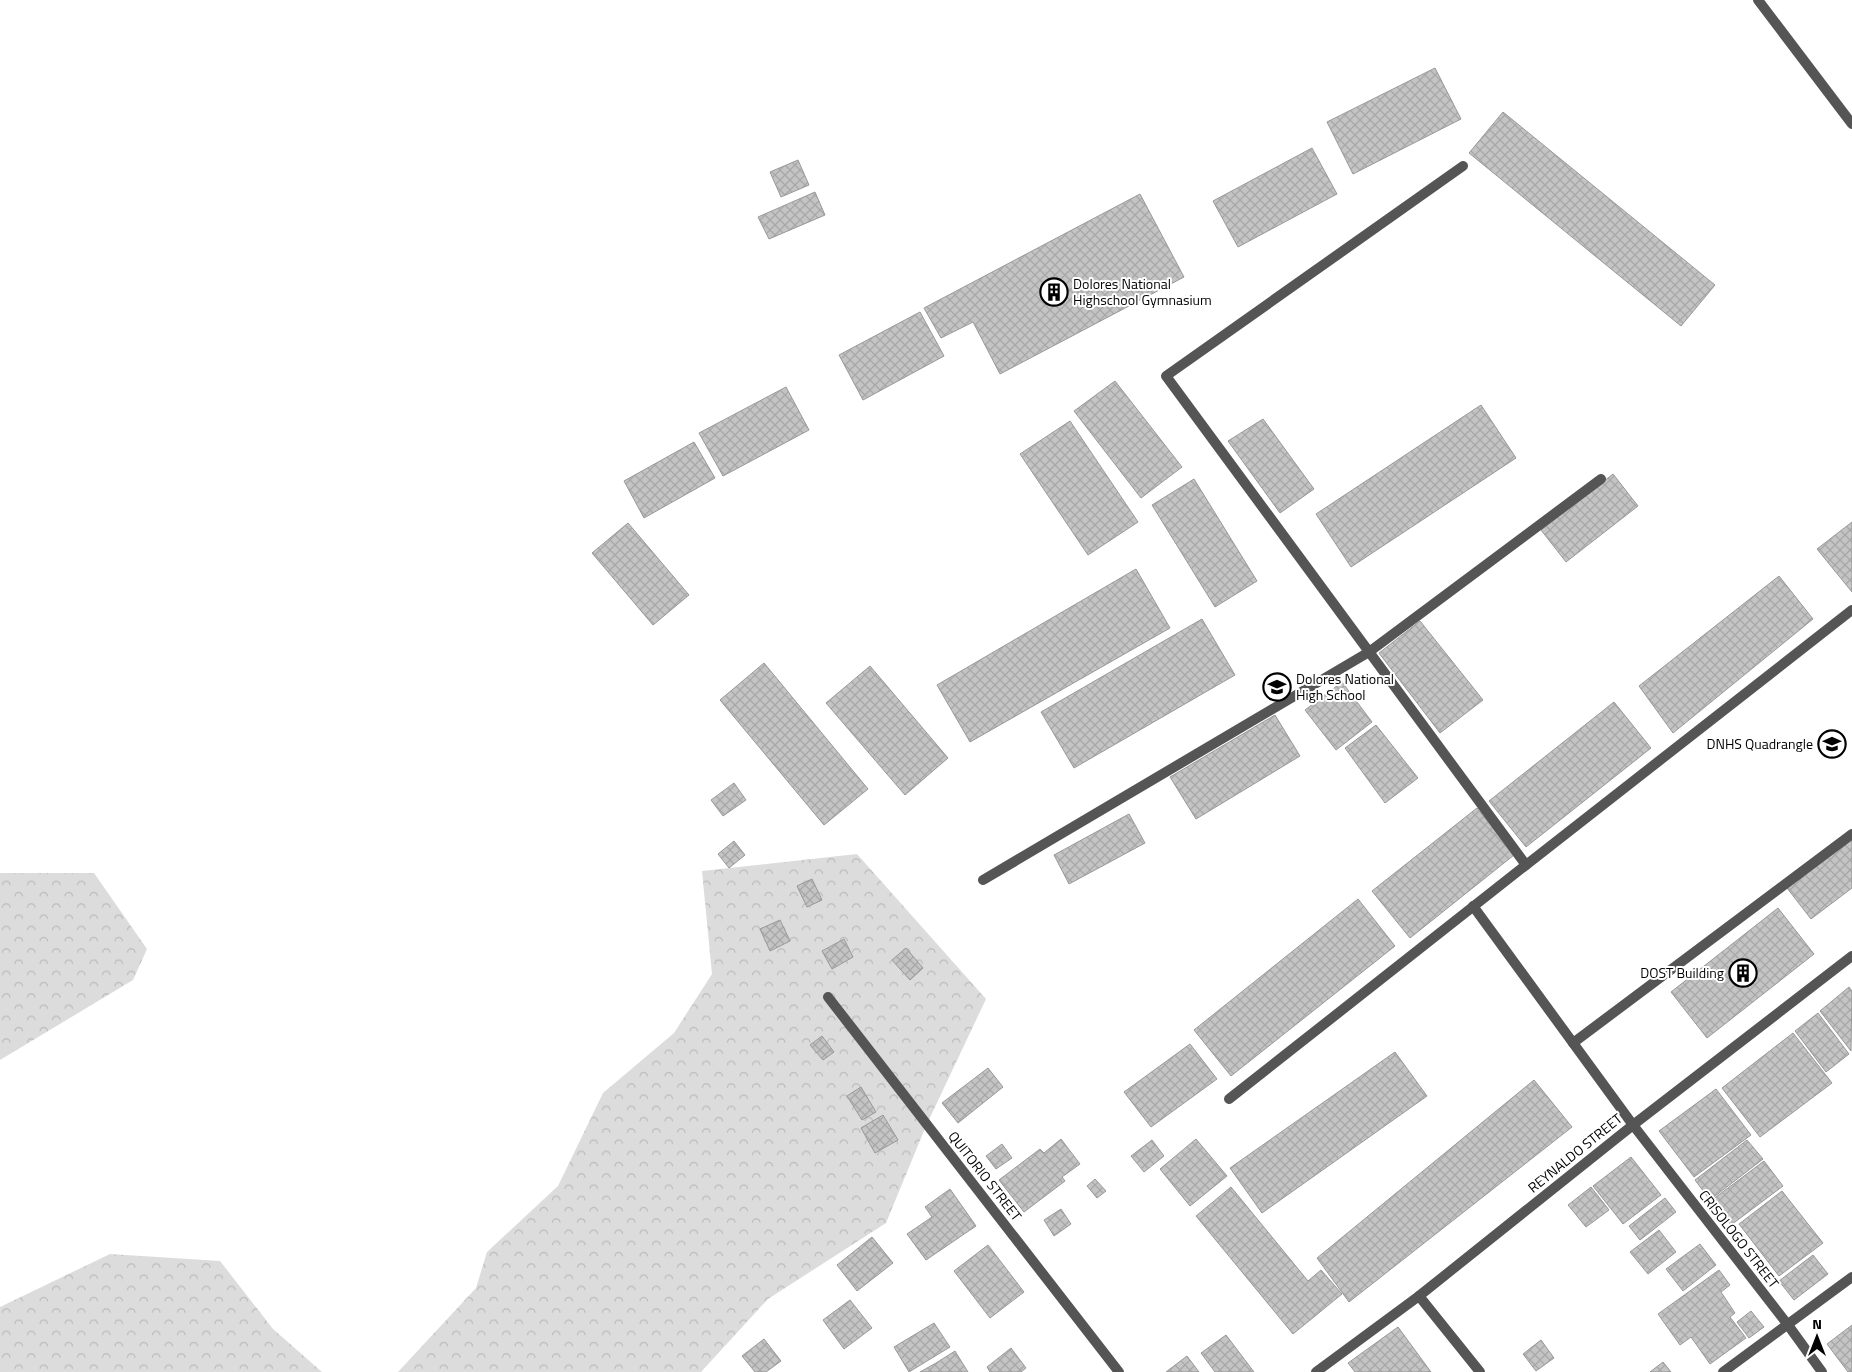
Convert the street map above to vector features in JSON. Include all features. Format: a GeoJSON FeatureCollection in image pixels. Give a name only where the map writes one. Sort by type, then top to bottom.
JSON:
{"type":"FeatureCollection","features":[{"type":"Feature","properties":{"kind":"street"},"geometry":{"type":"LineString","coordinates":[[1758,0],[1852,124]]}},
{"type":"Feature","properties":{"kind":"street"},"geometry":{"type":"LineString","coordinates":[[1463,166],[1166,376],[1526,865]]}},
{"type":"Feature","properties":{"kind":"street"},"geometry":{"type":"LineString","coordinates":[[983,880],[1369,652],[1601,479]]}},
{"type":"Feature","properties":{"kind":"street"},"geometry":{"type":"LineString","coordinates":[[1229,1099],[1852,610]]}},
{"type":"Feature","properties":{"kind":"street"},"geometry":{"type":"LineString","coordinates":[[1573,1043],[1852,834]]}},
{"type":"Feature","properties":{"kind":"street","name":"CRISOLOGO STREET"},"geometry":{"type":"LineString","coordinates":[[1473,906],[1633,1125],[1788,1325],[1822,1372]]}},
{"type":"Feature","properties":{"kind":"street","name":"REYNALDO STREET"},"geometry":{"type":"LineString","coordinates":[[1316,1372],[1419,1296],[1633,1125],[1852,956]]}},
{"type":"Feature","properties":{"kind":"street","name":"QUITORIO STREET"},"geometry":{"type":"LineString","coordinates":[[828,996],[1119,1372]]}},
{"type":"Feature","properties":{"kind":"street"},"geometry":{"type":"LineString","coordinates":[[1723,1372],[1852,1277]]}},
{"type":"Feature","properties":{"kind":"street"},"geometry":{"type":"LineString","coordinates":[[1419,1296],[1480,1372]]}},
{"type":"Feature","properties":{"kind":"green space"},"geometry":{"type":"Polygon","coordinates":[[[857,854],[986,999],[926,1126],[886,1223],[768,1299],[701,1372],[398,1372],[476,1288],[487,1252],[558,1186],[603,1093],[674,1033],[712,974],[702,871],[857,854]]]}},
{"type":"Feature","properties":{"kind":"green space"},"geometry":{"type":"Polygon","coordinates":[[[0,873],[94,873],[147,949],[133,980],[0,1060],[0,873]]]}},
{"type":"Feature","properties":{"kind":"green space"},"geometry":{"type":"Polygon","coordinates":[[[110,1254],[220,1261],[273,1329],[322,1372],[0,1372],[0,1307],[110,1254]]]}},
{"type":"Feature","properties":{"kind":"building"},"geometry":{"type":"Polygon","coordinates":[[[1435,68],[1461,119],[1353,174],[1327,122],[1435,68]]]}},
{"type":"Feature","properties":{"kind":"building"},"geometry":{"type":"Polygon","coordinates":[[[1503,112],[1715,285],[1681,326],[1469,153],[1503,112]]]}},
{"type":"Feature","properties":{"kind":"building"},"geometry":{"type":"Polygon","coordinates":[[[1312,148],[1337,194],[1238,247],[1213,201],[1312,148]]]}},
{"type":"Feature","properties":{"kind":"building"},"geometry":{"type":"Polygon","coordinates":[[[798,160],[809,185],[781,197],[770,172],[798,160]]]}},
{"type":"Feature","properties":{"kind":"building"},"geometry":{"type":"Polygon","coordinates":[[[815,192],[825,215],[769,239],[758,217],[815,192]]]}},
{"type":"Feature","properties":{"kind":"building","name":"Dolores National Highschool Gymnasium"},"geometry":{"type":"Polygon","coordinates":[[[1140,194],[1184,277],[1000,374],[973,322],[941,338],[924,308],[1140,194]]]}},
{"type":"Feature","properties":{"kind":"building"},"geometry":{"type":"Polygon","coordinates":[[[920,312],[944,356],[863,400],[839,355],[920,312]]]}},
{"type":"Feature","properties":{"kind":"building"},"geometry":{"type":"Polygon","coordinates":[[[1115,381],[1182,467],[1141,498],[1074,411],[1115,381]]]}},
{"type":"Feature","properties":{"kind":"building"},"geometry":{"type":"Polygon","coordinates":[[[786,387],[809,430],[723,476],[699,433],[786,387]]]}},
{"type":"Feature","properties":{"kind":"building"},"geometry":{"type":"Polygon","coordinates":[[[1481,405],[1516,458],[1351,567],[1316,514],[1481,405]]]}},
{"type":"Feature","properties":{"kind":"building"},"geometry":{"type":"Polygon","coordinates":[[[1263,419],[1314,489],[1280,513],[1228,441],[1263,419]]]}},
{"type":"Feature","properties":{"kind":"building"},"geometry":{"type":"Polygon","coordinates":[[[1070,421],[1138,522],[1088,555],[1020,454],[1070,421]]]}},
{"type":"Feature","properties":{"kind":"building"},"geometry":{"type":"Polygon","coordinates":[[[694,442],[715,478],[644,518],[624,481],[694,442]]]}},
{"type":"Feature","properties":{"kind":"building"},"geometry":{"type":"Polygon","coordinates":[[[1613,474],[1638,506],[1566,562],[1541,530],[1613,474]]]}},
{"type":"Feature","properties":{"kind":"building"},"geometry":{"type":"Polygon","coordinates":[[[1194,479],[1257,581],[1215,607],[1152,505],[1194,479]]]}},
{"type":"Feature","properties":{"kind":"building"},"geometry":{"type":"Polygon","coordinates":[[[1852,522],[1852,592],[1817,549],[1852,522]]]}},
{"type":"Feature","properties":{"kind":"building"},"geometry":{"type":"Polygon","coordinates":[[[628,523],[689,595],[653,625],[592,553],[628,523]]]}},
{"type":"Feature","properties":{"kind":"building"},"geometry":{"type":"Polygon","coordinates":[[[1136,569],[1170,628],[970,742],[937,685],[1136,569]]]}},
{"type":"Feature","properties":{"kind":"building"},"geometry":{"type":"Polygon","coordinates":[[[1779,576],[1813,619],[1673,733],[1639,686],[1779,576]]]}},
{"type":"Feature","properties":{"kind":"building"},"geometry":{"type":"Polygon","coordinates":[[[1202,619],[1235,675],[1074,768],[1041,712],[1202,619]]]}},
{"type":"Feature","properties":{"kind":"building"},"geometry":{"type":"Polygon","coordinates":[[[1420,621],[1483,700],[1440,733],[1379,653],[1420,621]]]}},
{"type":"Feature","properties":{"kind":"building"},"geometry":{"type":"Polygon","coordinates":[[[764,663],[868,789],[824,825],[720,700],[764,663]]]}},
{"type":"Feature","properties":{"kind":"building"},"geometry":{"type":"Polygon","coordinates":[[[870,666],[948,758],[905,795],[826,703],[870,666]]]}},
{"type":"Feature","properties":{"kind":"building"},"geometry":{"type":"Polygon","coordinates":[[[1342,682],[1372,722],[1336,750],[1305,710],[1342,682]]]}},
{"type":"Feature","properties":{"kind":"building"},"geometry":{"type":"Polygon","coordinates":[[[1614,702],[1651,748],[1526,847],[1489,801],[1614,702]]]}},
{"type":"Feature","properties":{"kind":"building"},"geometry":{"type":"Polygon","coordinates":[[[1275,715],[1300,756],[1196,819],[1170,777],[1275,715]]]}},
{"type":"Feature","properties":{"kind":"building"},"geometry":{"type":"Polygon","coordinates":[[[1376,725],[1418,778],[1385,803],[1345,748],[1376,725]]]}},
{"type":"Feature","properties":{"kind":"building"},"geometry":{"type":"Polygon","coordinates":[[[734,783],[746,800],[723,816],[711,800],[734,783]]]}},
{"type":"Feature","properties":{"kind":"building"},"geometry":{"type":"Polygon","coordinates":[[[1477,808],[1514,855],[1410,938],[1372,891],[1477,808]]]}},
{"type":"Feature","properties":{"kind":"building"},"geometry":{"type":"Polygon","coordinates":[[[1129,814],[1145,843],[1069,884],[1054,855],[1129,814]]]}},
{"type":"Feature","properties":{"kind":"building"},"geometry":{"type":"Polygon","coordinates":[[[1852,838],[1852,888],[1811,919],[1787,888],[1852,838]]]}},
{"type":"Feature","properties":{"kind":"building"},"geometry":{"type":"Polygon","coordinates":[[[734,841],[745,855],[729,868],[718,854],[734,841]]]}},
{"type":"Feature","properties":{"kind":"building"},"geometry":{"type":"Polygon","coordinates":[[[812,879],[822,900],[807,907],[797,886],[812,879]]]}},
{"type":"Feature","properties":{"kind":"building"},"geometry":{"type":"Polygon","coordinates":[[[1358,899],[1395,946],[1231,1076],[1194,1030],[1358,899]]]}},
{"type":"Feature","properties":{"kind":"building","name":"DOST Building"},"geometry":{"type":"Polygon","coordinates":[[[1778,908],[1814,954],[1707,1038],[1671,992],[1778,908]]]}},
{"type":"Feature","properties":{"kind":"building"},"geometry":{"type":"Polygon","coordinates":[[[780,920],[790,941],[770,951],[760,929],[780,920]]]}},
{"type":"Feature","properties":{"kind":"building"},"geometry":{"type":"Polygon","coordinates":[[[844,939],[853,957],[832,969],[822,951],[844,939]]]}},
{"type":"Feature","properties":{"kind":"building"},"geometry":{"type":"Polygon","coordinates":[[[906,948],[923,968],[910,980],[892,960],[906,948]]]}},
{"type":"Feature","properties":{"kind":"building"},"geometry":{"type":"Polygon","coordinates":[[[1849,987],[1852,991],[1851,1051],[1820,1011],[1849,987]]]}},
{"type":"Feature","properties":{"kind":"building"},"geometry":{"type":"Polygon","coordinates":[[[1818,1013],[1849,1054],[1826,1072],[1795,1031],[1818,1013]]]}},
{"type":"Feature","properties":{"kind":"building"},"geometry":{"type":"Polygon","coordinates":[[[1793,1033],[1832,1083],[1760,1137],[1722,1088],[1793,1033]]]}},
{"type":"Feature","properties":{"kind":"building"},"geometry":{"type":"Polygon","coordinates":[[[822,1036],[834,1052],[823,1060],[810,1045],[822,1036]]]}},
{"type":"Feature","properties":{"kind":"building"},"geometry":{"type":"Polygon","coordinates":[[[1190,1044],[1217,1079],[1151,1127],[1124,1092],[1190,1044]]]}},
{"type":"Feature","properties":{"kind":"building"},"geometry":{"type":"Polygon","coordinates":[[[1395,1052],[1427,1096],[1262,1213],[1230,1168],[1395,1052]]]}},
{"type":"Feature","properties":{"kind":"building"},"geometry":{"type":"Polygon","coordinates":[[[988,1068],[1003,1087],[958,1123],[942,1103],[988,1068]]]}},
{"type":"Feature","properties":{"kind":"building"},"geometry":{"type":"Polygon","coordinates":[[[1534,1080],[1572,1127],[1349,1302],[1317,1258],[1534,1080]]]}},
{"type":"Feature","properties":{"kind":"building"},"geometry":{"type":"Polygon","coordinates":[[[861,1087],[876,1112],[862,1120],[847,1096],[861,1087]]]}},
{"type":"Feature","properties":{"kind":"building"},"geometry":{"type":"Polygon","coordinates":[[[1716,1089],[1751,1135],[1694,1177],[1659,1131],[1716,1089]]]}},
{"type":"Feature","properties":{"kind":"building"},"geometry":{"type":"Polygon","coordinates":[[[883,1115],[898,1140],[875,1153],[861,1128],[883,1115]]]}},
{"type":"Feature","properties":{"kind":"building"},"geometry":{"type":"Polygon","coordinates":[[[1061,1139],[1080,1164],[1062,1177],[1065,1181],[1024,1212],[999,1180],[1040,1149],[1044,1153],[1061,1139]]]}},
{"type":"Feature","properties":{"kind":"building"},"geometry":{"type":"Polygon","coordinates":[[[1196,1139],[1227,1176],[1190,1206],[1160,1169],[1196,1139]]]}},
{"type":"Feature","properties":{"kind":"building"},"geometry":{"type":"Polygon","coordinates":[[[1152,1140],[1164,1156],[1144,1172],[1131,1156],[1152,1140]]]}},
{"type":"Feature","properties":{"kind":"building"},"geometry":{"type":"Polygon","coordinates":[[[1747,1140],[1763,1159],[1710,1200],[1695,1180],[1747,1140]]]}},
{"type":"Feature","properties":{"kind":"building"},"geometry":{"type":"Polygon","coordinates":[[[1002,1144],[1012,1158],[996,1169],[986,1156],[1002,1144]]]}},
{"type":"Feature","properties":{"kind":"building"},"geometry":{"type":"Polygon","coordinates":[[[1631,1157],[1661,1195],[1623,1224],[1593,1186],[1631,1157]]]}},
{"type":"Feature","properties":{"kind":"building"},"geometry":{"type":"Polygon","coordinates":[[[1764,1161],[1783,1186],[1731,1225],[1712,1200],[1764,1161]]]}},
{"type":"Feature","properties":{"kind":"building"},"geometry":{"type":"Polygon","coordinates":[[[1095,1179],[1106,1191],[1097,1198],[1087,1186],[1095,1179]]]}},
{"type":"Feature","properties":{"kind":"building"},"geometry":{"type":"Polygon","coordinates":[[[1231,1187],[1308,1281],[1321,1270],[1342,1294],[1293,1334],[1196,1216],[1231,1187]]]}},
{"type":"Feature","properties":{"kind":"building"},"geometry":{"type":"Polygon","coordinates":[[[1591,1187],[1609,1210],[1586,1227],[1568,1205],[1591,1187]]]}},
{"type":"Feature","properties":{"kind":"building"},"geometry":{"type":"Polygon","coordinates":[[[950,1189],[976,1226],[926,1260],[907,1234],[932,1217],[925,1207],[950,1189]]]}},
{"type":"Feature","properties":{"kind":"building"},"geometry":{"type":"Polygon","coordinates":[[[1782,1191],[1823,1243],[1779,1276],[1739,1224],[1782,1191]]]}},
{"type":"Feature","properties":{"kind":"building"},"geometry":{"type":"Polygon","coordinates":[[[1665,1198],[1676,1212],[1640,1240],[1629,1226],[1665,1198]]]}},
{"type":"Feature","properties":{"kind":"building"},"geometry":{"type":"Polygon","coordinates":[[[1061,1209],[1071,1224],[1054,1236],[1044,1220],[1061,1209]]]}},
{"type":"Feature","properties":{"kind":"building"},"geometry":{"type":"Polygon","coordinates":[[[1659,1230],[1676,1252],[1648,1274],[1630,1252],[1659,1230]]]}},
{"type":"Feature","properties":{"kind":"building"},"geometry":{"type":"Polygon","coordinates":[[[872,1237],[893,1263],[857,1291],[837,1265],[872,1237]]]}},
{"type":"Feature","properties":{"kind":"building"},"geometry":{"type":"Polygon","coordinates":[[[1700,1244],[1716,1265],[1683,1291],[1666,1269],[1700,1244]]]}},
{"type":"Feature","properties":{"kind":"building"},"geometry":{"type":"Polygon","coordinates":[[[988,1245],[1024,1292],[990,1318],[954,1271],[988,1245]]]}},
{"type":"Feature","properties":{"kind":"building"},"geometry":{"type":"Polygon","coordinates":[[[1813,1255],[1828,1274],[1794,1300],[1779,1281],[1813,1255]]]}},
{"type":"Feature","properties":{"kind":"building"},"geometry":{"type":"Polygon","coordinates":[[[1719,1270],[1730,1285],[1721,1292],[1735,1313],[1730,1317],[1746,1338],[1710,1364],[1691,1337],[1680,1345],[1658,1314],[1719,1270]]]}},
{"type":"Feature","properties":{"kind":"building"},"geometry":{"type":"Polygon","coordinates":[[[850,1300],[872,1328],[844,1349],[823,1320],[850,1300]]]}},
{"type":"Feature","properties":{"kind":"building"},"geometry":{"type":"Polygon","coordinates":[[[1751,1311],[1764,1327],[1749,1338],[1737,1322],[1751,1311]]]}},
{"type":"Feature","properties":{"kind":"building"},"geometry":{"type":"Polygon","coordinates":[[[934,1323],[950,1347],[909,1372],[894,1347],[934,1323]]]}},
{"type":"Feature","properties":{"kind":"building"},"geometry":{"type":"Polygon","coordinates":[[[1852,1325],[1852,1372],[1848,1372],[1827,1344],[1852,1325]]]}},
{"type":"Feature","properties":{"kind":"building"},"geometry":{"type":"Polygon","coordinates":[[[1398,1327],[1431,1372],[1355,1372],[1348,1363],[1398,1327]]]}},
{"type":"Feature","properties":{"kind":"building"},"geometry":{"type":"Polygon","coordinates":[[[1226,1335],[1254,1372],[1215,1372],[1201,1353],[1226,1335]]]}},
{"type":"Feature","properties":{"kind":"building"},"geometry":{"type":"Polygon","coordinates":[[[764,1339],[781,1361],[766,1372],[755,1372],[742,1356],[764,1339]]]}},
{"type":"Feature","properties":{"kind":"building"},"geometry":{"type":"Polygon","coordinates":[[[1541,1340],[1554,1358],[1536,1371],[1523,1354],[1541,1340]]]}},
{"type":"Feature","properties":{"kind":"building"},"geometry":{"type":"Polygon","coordinates":[[[1011,1348],[1026,1368],[1021,1372],[990,1372],[987,1367],[1011,1348]]]}},
{"type":"Feature","properties":{"kind":"building"},"geometry":{"type":"Polygon","coordinates":[[[955,1351],[968,1372],[920,1372],[936,1363],[955,1351]]]}},
{"type":"Feature","properties":{"kind":"building"},"geometry":{"type":"Polygon","coordinates":[[[1187,1356],[1199,1372],[1166,1372],[1187,1356]]]}},
{"type":"Feature","properties":{"kind":"building"},"geometry":{"type":"Polygon","coordinates":[[[1663,1362],[1671,1372],[1650,1372],[1663,1362]]]}},
{"type":"Feature","properties":{"kind":"place","name":"Dolores National Highschool Gymnasium"},"geometry":{"type":"Point","coordinates":[1054,292]}},
{"type":"Feature","properties":{"kind":"place","name":"Dolores National High School"},"geometry":{"type":"Point","coordinates":[1277,687]}},
{"type":"Feature","properties":{"kind":"place","name":"DNHS Quadrangle"},"geometry":{"type":"Point","coordinates":[1832,744]}},
{"type":"Feature","properties":{"kind":"place","name":"DOST Building"},"geometry":{"type":"Point","coordinates":[1743,973]}}]}
